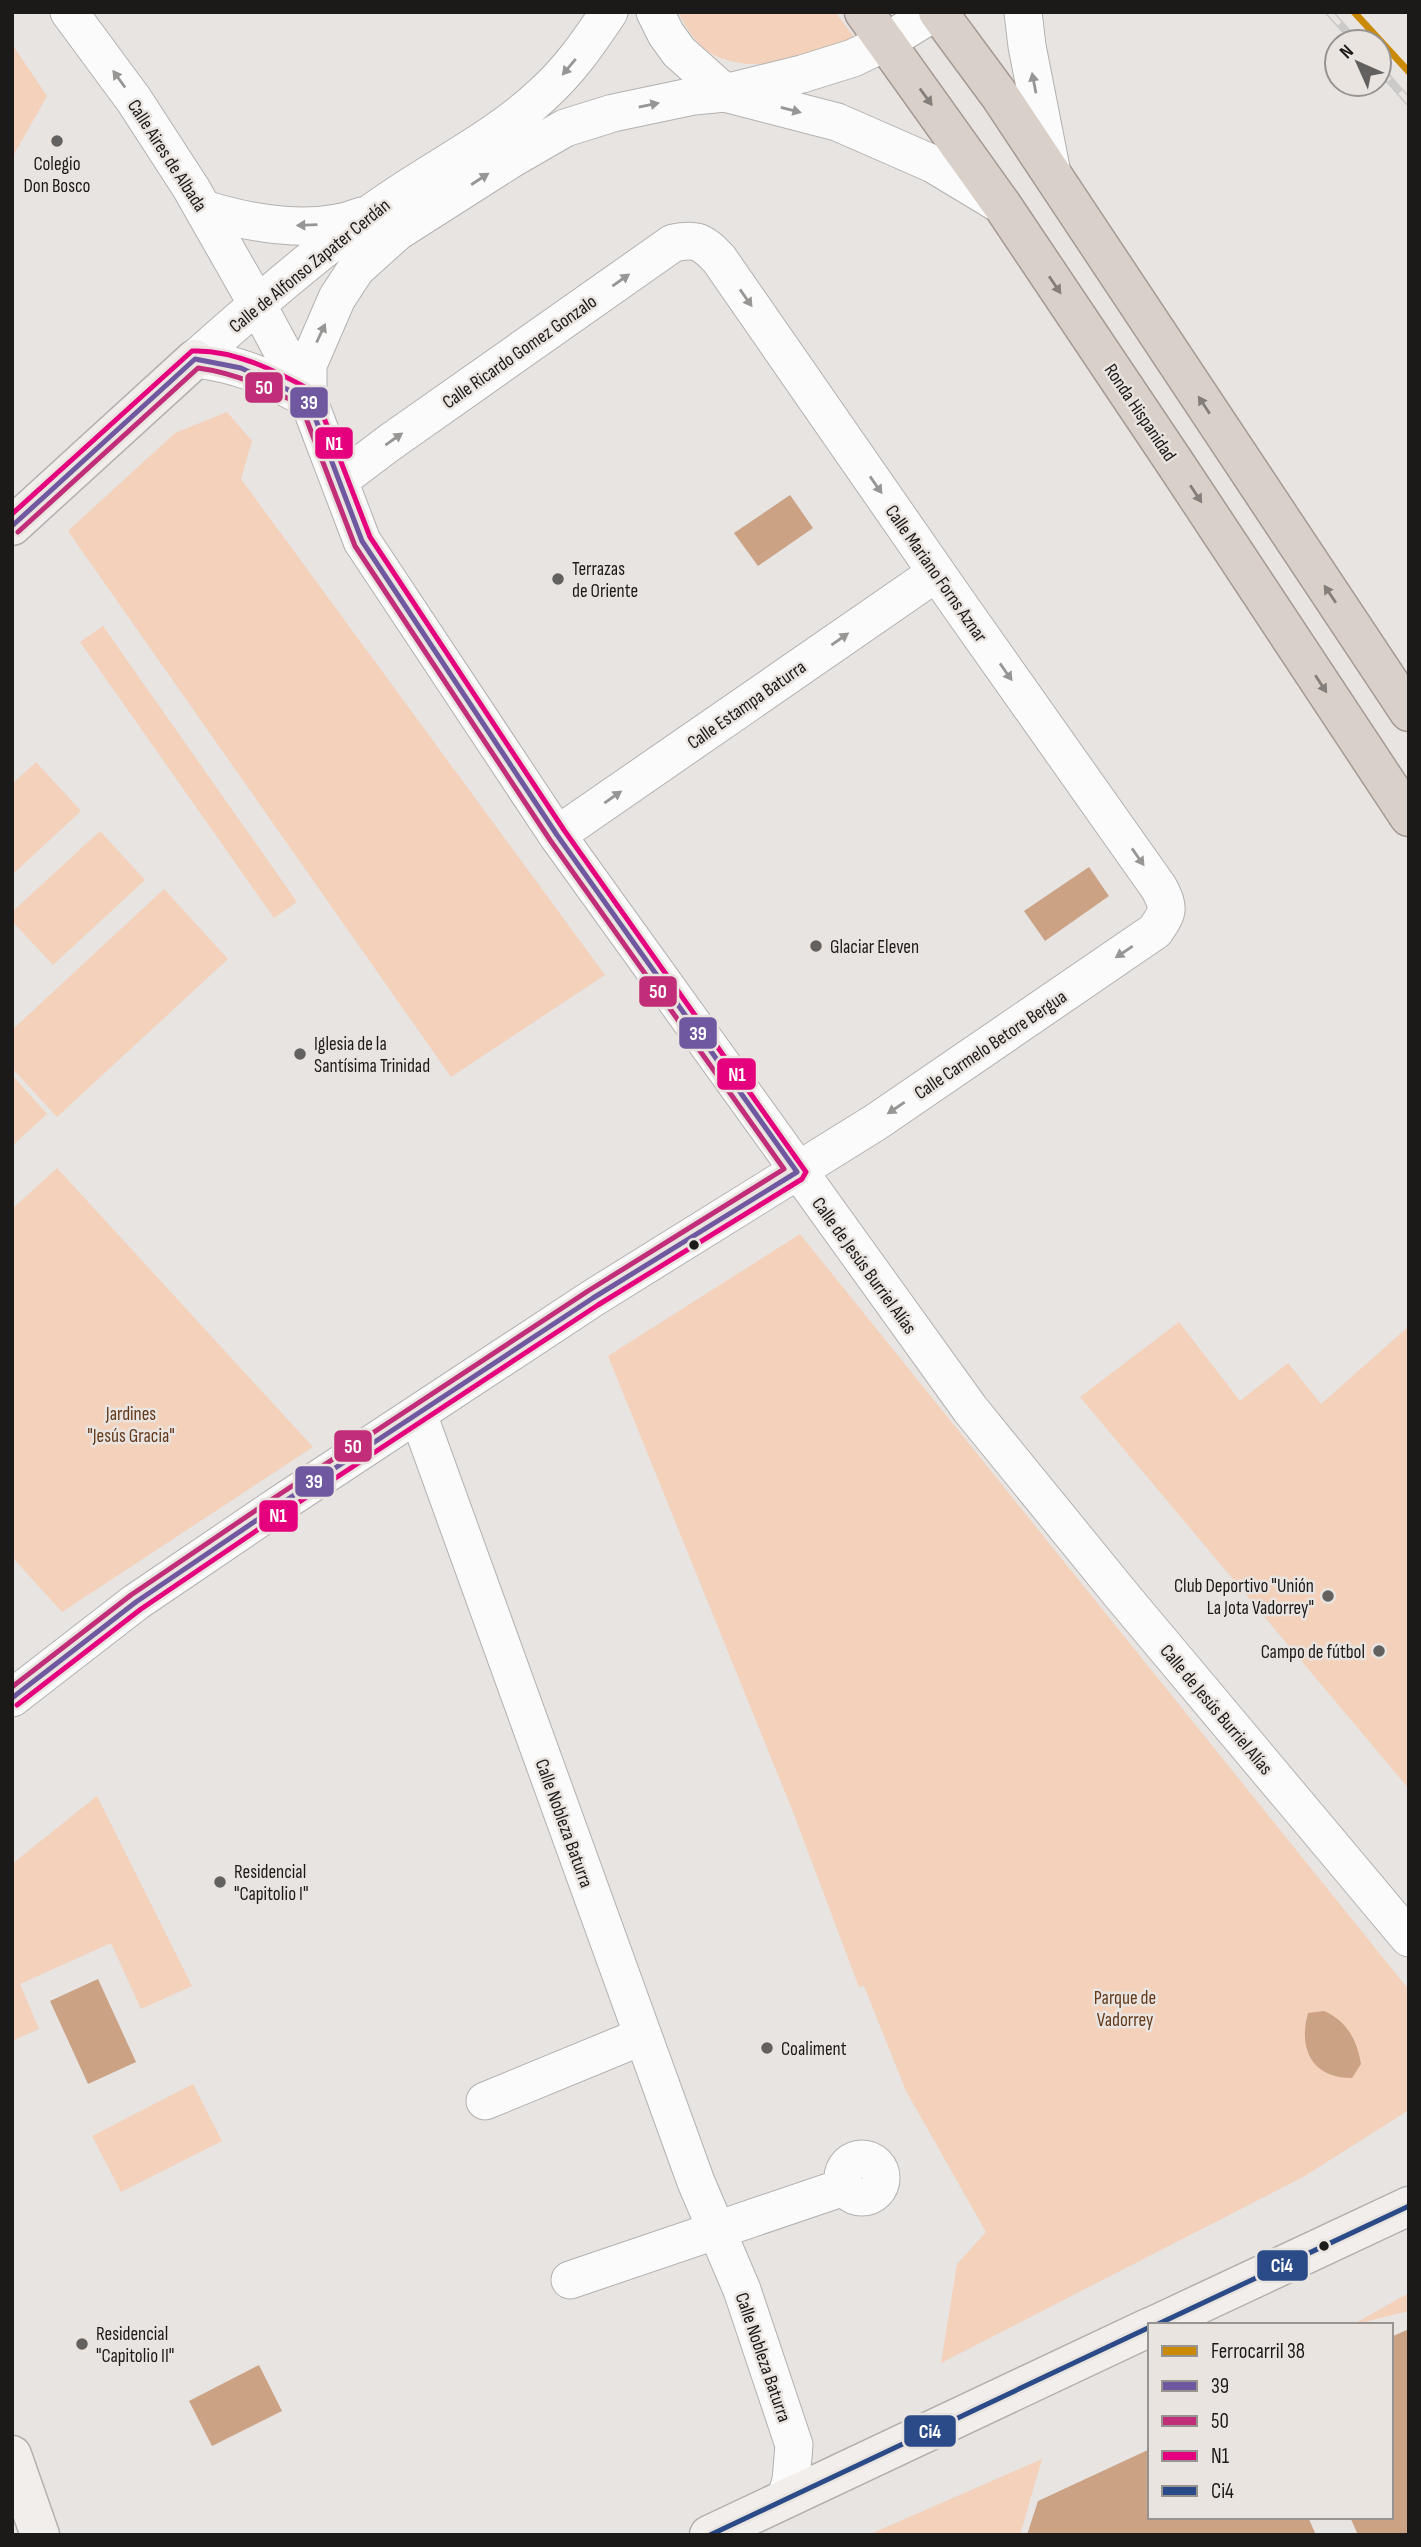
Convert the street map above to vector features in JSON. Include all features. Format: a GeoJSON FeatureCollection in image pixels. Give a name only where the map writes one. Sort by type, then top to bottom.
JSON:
{"type":"FeatureCollection","features":[{"type":"Feature","properties":{"kind":"highway"},"geometry":{"type":"LineString","coordinates":[[937,12],[1000,96],[1409,712]]}},
{"type":"Feature","properties":{"kind":"highway","name":"Ronda Hispanidad"},"geometry":{"type":"LineString","coordinates":[[875,27],[1002,205],[1409,817]]}},
{"type":"Feature","properties":{"kind":"main road","name":"Calle de Alfonso Zapater Cerdán"},"geometry":{"type":"LineString","coordinates":[[12,526],[195,359]]}},
{"type":"Feature","properties":{"kind":"main road"},"geometry":{"type":"LineString","coordinates":[[1159,2323],[1409,2206]]}},
{"type":"Feature","properties":{"kind":"main road"},"geometry":{"type":"LineString","coordinates":[[709,2535],[1148,2328]]}},
{"type":"Feature","properties":{"kind":"main road"},"geometry":{"type":"LineString","coordinates":[[12,2455],[40,2535]]}},
{"type":"Feature","properties":{"kind":"street","name":"Calle Aires de Albada"},"geometry":{"type":"LineString","coordinates":[[69,12],[134,100],[204,209],[308,399]]}},
{"type":"Feature","properties":{"kind":"street","name":"Calle de Alfonso Zapater Cerdán"},"geometry":{"type":"LineString","coordinates":[[195,359],[257,304],[373,212],[524,111],[575,60],[609,12]]}},
{"type":"Feature","properties":{"kind":"street"},"geometry":{"type":"LineString","coordinates":[[655,12],[666,34],[679,51],[725,93],[837,122],[933,164],[1002,205]]}},
{"type":"Feature","properties":{"kind":"street"},"geometry":{"type":"LineString","coordinates":[[195,359],[242,367],[308,399],[308,365],[337,298],[356,269],[397,232],[540,143],[565,128],[613,113],[665,101],[725,93],[853,58],[875,27],[937,12]]}},
{"type":"Feature","properties":{"kind":"street"},"geometry":{"type":"LineString","coordinates":[[1023,12],[1052,174]]}},
{"type":"Feature","properties":{"kind":"street"},"geometry":{"type":"LineString","coordinates":[[204,209],[227,216],[291,226],[345,222],[373,212]]}},
{"type":"Feature","properties":{"kind":"street","name":"Calle Ricardo Gomez Gonzalo"},"geometry":{"type":"LineString","coordinates":[[340,480],[673,243],[690,240],[705,244]]}},
{"type":"Feature","properties":{"kind":"street","name":"Calle Mariano Forns Aznar"},"geometry":{"type":"LineString","coordinates":[[705,244],[719,259],[936,573],[1151,876],[1167,903]]}},
{"type":"Feature","properties":{"kind":"street","name":"Calle de Jesús Burriel Alías"},"geometry":{"type":"LineString","coordinates":[[308,399],[362,541],[557,835],[797,1172],[970,1409],[1131,1608],[1409,1938]]}},
{"type":"Feature","properties":{"kind":"street","name":"Calle Estampa Baturra"},"geometry":{"type":"LineString","coordinates":[[557,835],[936,573]]}},
{"type":"Feature","properties":{"kind":"street","name":"Calle Carmelo Betore Bergua"},"geometry":{"type":"LineString","coordinates":[[12,1698],[136,1602],[593,1298],[876,1122],[1155,931],[1166,916],[1167,903]]}},
{"type":"Feature","properties":{"kind":"street","name":"Calle Nobleza Baturra"},"geometry":{"type":"LineString","coordinates":[[418,1414],[696,2182],[741,2290],[794,2445],[791,2480],[786,2498]]}},
{"type":"Feature","properties":{"kind":"street"},"geometry":{"type":"LineString","coordinates":[[485,2101],[643,2036]]}},
{"type":"Feature","properties":{"kind":"street"},"geometry":{"type":"LineString","coordinates":[[570,2280],[844,2187]]}},
{"type":"Feature","properties":{"kind":"street","name":"Calle Nobleza Baturra"},"geometry":{"type":"LineString","coordinates":[[794,2445],[838,2474]]}},
{"type":"Feature","properties":{"kind":"green space"},"geometry":{"type":"Polygon","coordinates":[[[678,12],[835,12],[854,37],[803,57],[765,64],[746,64],[729,61],[706,50],[692,35],[678,12]]]}},
{"type":"Feature","properties":{"kind":"green space"},"geometry":{"type":"Polygon","coordinates":[[[12,44],[47,96],[12,158],[12,44]]]}},
{"type":"Feature","properties":{"kind":"green space"},"geometry":{"type":"Polygon","coordinates":[[[227,412],[252,441],[241,479],[605,975],[451,1077],[68,531],[175,433],[227,412]]]}},
{"type":"Feature","properties":{"kind":"green space"},"geometry":{"type":"Polygon","coordinates":[[[103,626],[297,902],[274,918],[80,642],[103,626]]]}},
{"type":"Feature","properties":{"kind":"green space"},"geometry":{"type":"Polygon","coordinates":[[[36,762],[81,811],[12,875],[12,784],[36,762]]]}},
{"type":"Feature","properties":{"kind":"green space"},"geometry":{"type":"Polygon","coordinates":[[[100,831],[145,880],[53,965],[12,921],[12,912],[100,831]]]}},
{"type":"Feature","properties":{"kind":"green space"},"geometry":{"type":"Polygon","coordinates":[[[164,889],[228,959],[57,1117],[12,1068],[12,1030],[164,889]]]}},
{"type":"Feature","properties":{"kind":"green space"},"geometry":{"type":"Polygon","coordinates":[[[12,1075],[47,1114],[12,1146],[12,1075]]]}},
{"type":"Feature","properties":{"kind":"green space","name":"Jardines \"Jesús Gracia\""},"geometry":{"type":"Polygon","coordinates":[[[57,1168],[313,1447],[62,1612],[12,1557],[12,1209],[57,1168]]]}},
{"type":"Feature","properties":{"kind":"green space","name":"Parque de Vadorrey"},"geometry":{"type":"Polygon","coordinates":[[[800,1234],[1409,1990],[1409,2110],[1303,2177],[941,2363],[957,2264],[986,2232],[906,2091],[864,1986],[859,1987],[793,1812],[608,1356],[800,1234]]]}},
{"type":"Feature","properties":{"kind":"green space","name":"Club Deportivo \"Unión La Jota Vadorrey\""},"geometry":{"type":"Polygon","coordinates":[[[1179,1322],[1240,1401],[1288,1363],[1321,1404],[1409,1326],[1409,1789],[1080,1397],[1179,1322]]]}},
{"type":"Feature","properties":{"kind":"green space"},"geometry":{"type":"Polygon","coordinates":[[[97,1796],[192,1986],[141,2009],[111,1943],[20,1984],[39,2029],[12,2041],[12,1864],[97,1796]]]}},
{"type":"Feature","properties":{"kind":"green space"},"geometry":{"type":"Polygon","coordinates":[[[193,2084],[222,2141],[121,2192],[92,2136],[193,2084]]]}},
{"type":"Feature","properties":{"kind":"green space"},"geometry":{"type":"Polygon","coordinates":[[[1409,2293],[1409,2311],[1356,2323],[1409,2293]]]}},
{"type":"Feature","properties":{"kind":"green space"},"geometry":{"type":"Polygon","coordinates":[[[1042,2459],[1020,2535],[868,2535],[1042,2459]]]}},
{"type":"Feature","properties":{"kind":"shaded area"},"geometry":{"type":"Polygon","coordinates":[[[790,495],[813,528],[758,566],[734,533],[790,495]]]}},
{"type":"Feature","properties":{"kind":"shaded area"},"geometry":{"type":"Polygon","coordinates":[[[1089,867],[1109,896],[1045,941],[1024,911],[1089,867]]]}},
{"type":"Feature","properties":{"kind":"shaded area"},"geometry":{"type":"Polygon","coordinates":[[[98,1979],[136,2062],[88,2084],[50,2001],[98,1979]]]}},
{"type":"Feature","properties":{"kind":"shaded area"},"geometry":{"type":"Polygon","coordinates":[[[1324,2011],[1339,2020],[1354,2039],[1361,2064],[1352,2078],[1327,2073],[1311,2059],[1305,2038],[1308,2013],[1324,2011]]]}},
{"type":"Feature","properties":{"kind":"shaded area"},"geometry":{"type":"Polygon","coordinates":[[[1409,2329],[1409,2535],[1027,2535],[1038,2501],[1148,2450],[1148,2519],[1393,2519],[1393,2336],[1409,2329]]]}},
{"type":"Feature","properties":{"kind":"shaded area"},"geometry":{"type":"Polygon","coordinates":[[[259,2365],[282,2411],[212,2446],[189,2401],[259,2365]]]}},
{"type":"Feature","properties":{"kind":"pier"},"geometry":{"type":"Polygon","coordinates":[[[1309,2519],[1351,2519],[1358,2535],[1316,2535],[1309,2519]]]}},
{"type":"Feature","properties":{"kind":"railway"},"geometry":{"type":"LineString","coordinates":[[1329,12],[1343,28]]}},
{"type":"Feature","properties":{"kind":"railway"},"geometry":{"type":"LineString","coordinates":[[1393,84],[1409,102]]}},
{"type":"Feature","properties":{"kind":"rail line","name":"38"},"geometry":{"type":"LineString","coordinates":[[1354,12],[1409,72]]}},
{"type":"Feature","properties":{"kind":"transit line","name":"N1"},"geometry":{"type":"LineString","coordinates":[[12,514],[192,351],[224,354],[255,363],[314,392],[370,537],[564,830],[806,1172],[802,1179],[598,1305],[284,1512],[141,1609],[17,1705]]}},
{"type":"Feature","properties":{"kind":"transit line","name":"39"},"geometry":{"type":"LineString","coordinates":[[12,526],[195,359],[241,368],[308,399],[362,541],[557,835],[797,1172],[593,1298],[279,1505],[136,1602],[12,1698]]}},
{"type":"Feature","properties":{"kind":"transit line","name":"50"},"geometry":{"type":"LineString","coordinates":[[12,1687],[131,1595],[274,1498],[588,1291],[784,1169],[550,840],[355,546],[301,405],[251,382],[198,368],[18,532]]}},
{"type":"Feature","properties":{"kind":"transit line","name":"Ci4"},"geometry":{"type":"LineString","coordinates":[[1160,2323],[1409,2206]]}},
{"type":"Feature","properties":{"kind":"transit line","name":"Ci4"},"geometry":{"type":"LineString","coordinates":[[710,2535],[1148,2328]]}},
{"type":"Feature","properties":{"kind":"place","name":"Colegio Don Bosco"},"geometry":{"type":"Point","coordinates":[57,141]}},
{"type":"Feature","properties":{"kind":"place","name":"Terrazas de Oriente"},"geometry":{"type":"Point","coordinates":[558,579]}},
{"type":"Feature","properties":{"kind":"place","name":"Glaciar Eleven"},"geometry":{"type":"Point","coordinates":[816,946]}},
{"type":"Feature","properties":{"kind":"place","name":"Iglesia de la Santísima Trinidad"},"geometry":{"type":"Point","coordinates":[300,1054]}},
{"type":"Feature","properties":{"kind":"place","name":"Club Deportivo \"Unión La Jota Vadorrey\""},"geometry":{"type":"Point","coordinates":[1328,1596]}},
{"type":"Feature","properties":{"kind":"place","name":"Campo de fútbol"},"geometry":{"type":"Point","coordinates":[1379,1651]}},
{"type":"Feature","properties":{"kind":"place","name":"Residencial \"Capitolio I\""},"geometry":{"type":"Point","coordinates":[220,1882]}},
{"type":"Feature","properties":{"kind":"place","name":"Coaliment"},"geometry":{"type":"Point","coordinates":[767,2048]}},
{"type":"Feature","properties":{"kind":"place","name":"Residencial \"Capitolio II\""},"geometry":{"type":"Point","coordinates":[82,2344]}}]}
